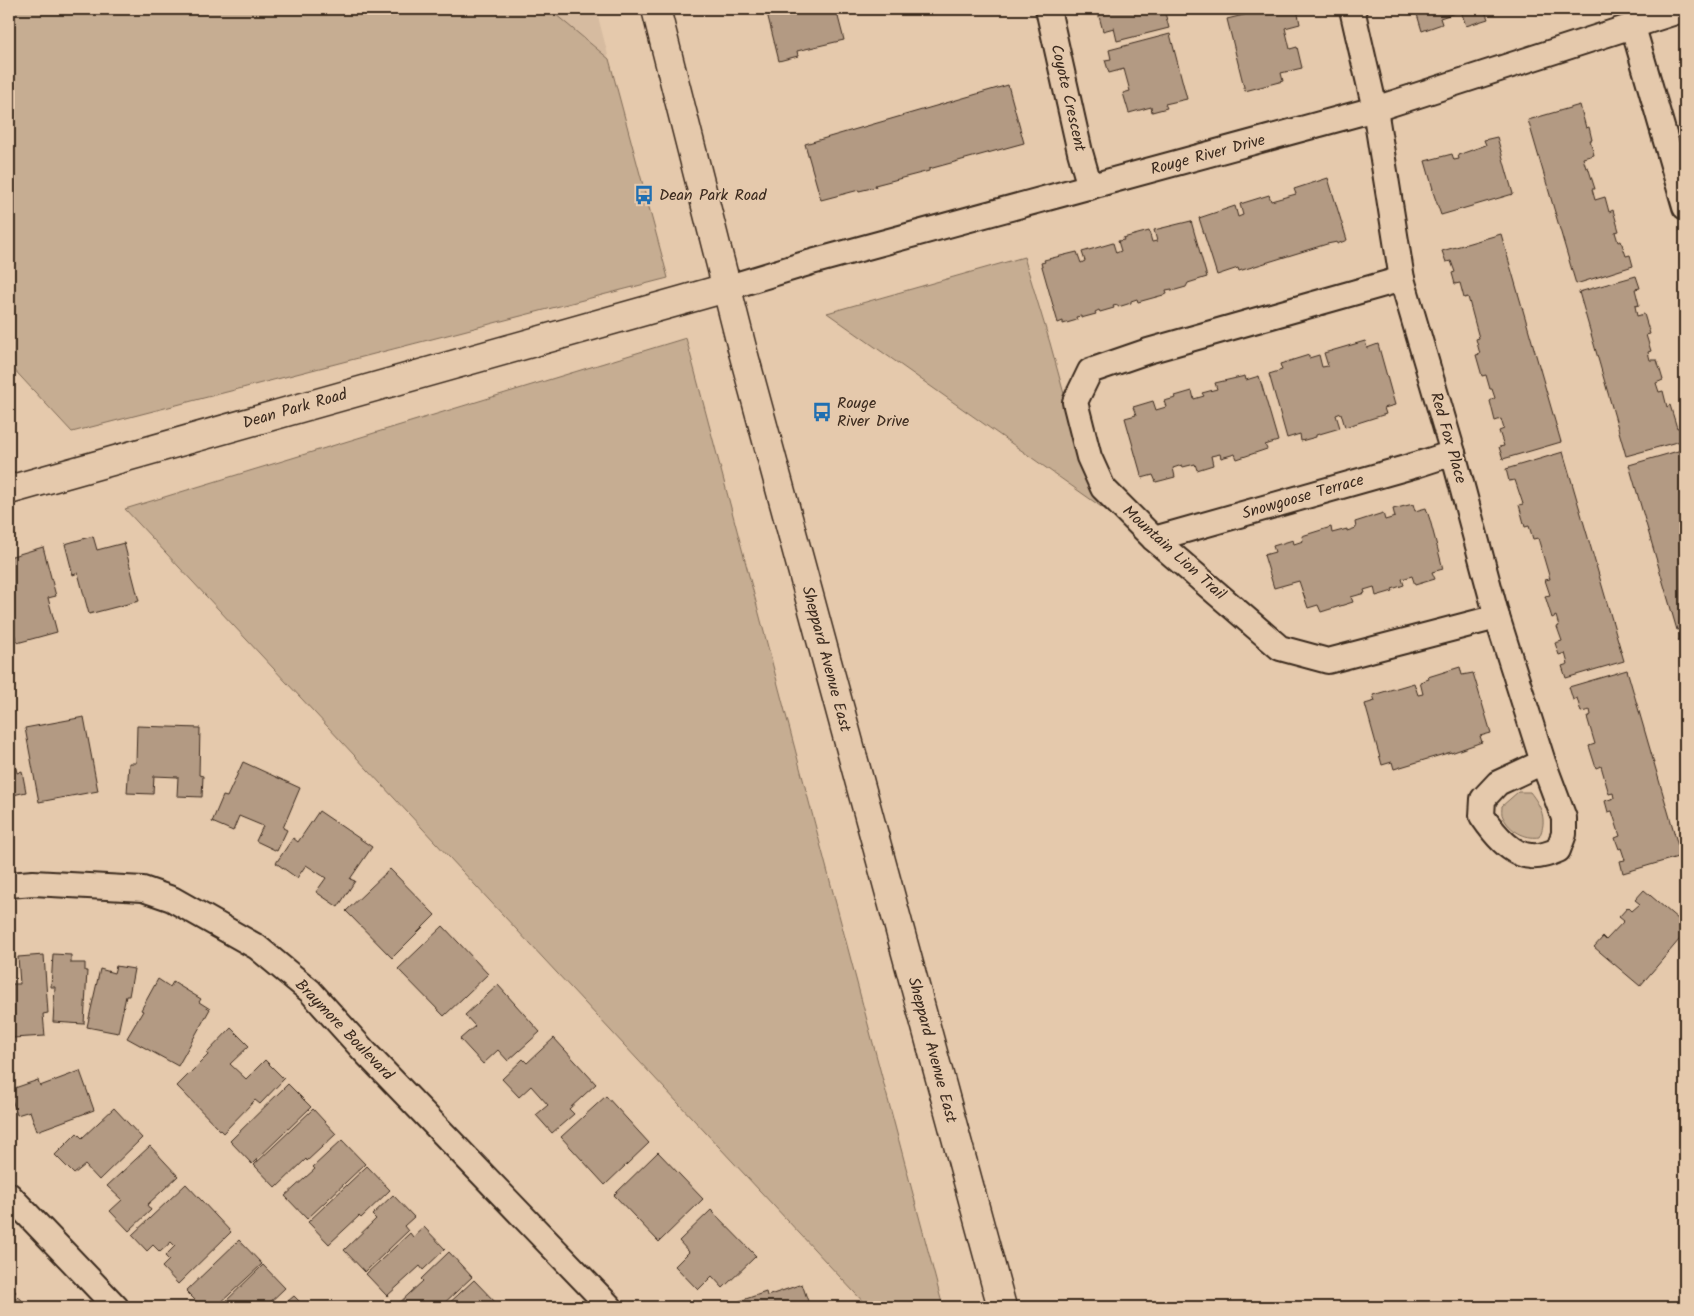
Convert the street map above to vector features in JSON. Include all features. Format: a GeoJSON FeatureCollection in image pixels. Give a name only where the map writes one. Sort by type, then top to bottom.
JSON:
{"type":"FeatureCollection","features":[{"type":"Feature","properties":{"kind":"main road","name":"Sheppard Avenue East"},"geometry":{"type":"LineString","coordinates":[[656,9],[726,288],[1002,1307]]}},
{"type":"Feature","properties":{"kind":"main road","name":"Dean Park Road"},"geometry":{"type":"LineString","coordinates":[[9,490],[726,288]]}},
{"type":"Feature","properties":{"kind":"street","name":"Coyote Crescent"},"geometry":{"type":"LineString","coordinates":[[1048,9],[1080,152],[1090,187]]}},
{"type":"Feature","properties":{"kind":"street","name":"Red Fox Place"},"geometry":{"type":"LineString","coordinates":[[1352,9],[1375,109],[1402,279],[1453,453],[1497,617],[1543,762]]}},
{"type":"Feature","properties":{"kind":"street","name":"Rouge River Drive"},"geometry":{"type":"LineString","coordinates":[[726,288],[808,263],[1375,109],[1685,9]]}},
{"type":"Feature","properties":{"kind":"street"},"geometry":{"type":"LineString","coordinates":[[1633,27],[1685,207]]}},
{"type":"Feature","properties":{"kind":"street","name":"Mountain Lion Trail"},"geometry":{"type":"LineString","coordinates":[[1402,279],[1148,351],[1090,372],[1075,402],[1089,456],[1103,488],[1154,539],[1280,648],[1328,661],[1497,617]]}},
{"type":"Feature","properties":{"kind":"street","name":"Snowgoose Terrace"},"geometry":{"type":"LineString","coordinates":[[1154,539],[1453,453]]}},
{"type":"Feature","properties":{"kind":"street","name":"Braymore Boulevard"},"geometry":{"type":"LineString","coordinates":[[9,885],[33,883],[144,889],[172,900],[256,947],[310,991],[364,1051],[610,1307]]}},
{"type":"Feature","properties":{"kind":"street"},"geometry":{"type":"LineString","coordinates":[[9,1195],[116,1307]]}},
{"type":"Feature","properties":{"kind":"shaded area"},"geometry":{"type":"Polygon","coordinates":[[[9,9],[549,9],[609,59],[668,278],[72,432],[9,364],[9,9]]]}},
{"type":"Feature","properties":{"kind":"shaded area"},"geometry":{"type":"Polygon","coordinates":[[[549,9],[596,9],[609,59],[551,12],[549,9]]]}},
{"type":"Feature","properties":{"kind":"shaded area"},"geometry":{"type":"Polygon","coordinates":[[[1024,257],[1081,456],[1117,518],[827,313],[1024,257]]]}},
{"type":"Feature","properties":{"kind":"shaded area"},"geometry":{"type":"Polygon","coordinates":[[[686,338],[943,1307],[868,1307],[125,509],[686,338]]]}},
{"type":"Feature","properties":{"kind":"shaded area"},"geometry":{"type":"Polygon","coordinates":[[[1518,792],[1530,792],[1540,808],[1543,825],[1539,837],[1528,837],[1518,833],[1502,816],[1502,806],[1518,792]]]}},
{"type":"Feature","properties":{"kind":"building"},"geometry":{"type":"Polygon","coordinates":[[[766,9],[836,9],[844,40],[797,51],[798,56],[779,61],[766,9]]]}},
{"type":"Feature","properties":{"kind":"building"},"geometry":{"type":"Polygon","coordinates":[[[1097,9],[1164,9],[1169,28],[1117,41],[1114,28],[1103,31],[1097,9]]]}},
{"type":"Feature","properties":{"kind":"building"},"geometry":{"type":"Polygon","coordinates":[[[1268,9],[1297,9],[1300,24],[1285,28],[1290,49],[1297,47],[1302,68],[1281,73],[1283,81],[1245,91],[1227,19],[1268,9]]]}},
{"type":"Feature","properties":{"kind":"building"},"geometry":{"type":"Polygon","coordinates":[[[1408,9],[1484,9],[1488,19],[1466,26],[1461,11],[1440,18],[1442,24],[1422,31],[1416,11],[1410,13],[1408,9]]]}},
{"type":"Feature","properties":{"kind":"building"},"geometry":{"type":"Polygon","coordinates":[[[1170,34],[1187,99],[1165,104],[1167,108],[1152,112],[1151,107],[1129,113],[1123,93],[1130,91],[1124,69],[1109,73],[1105,60],[1111,59],[1109,50],[1170,34]]]}},
{"type":"Feature","properties":{"kind":"building"},"geometry":{"type":"Polygon","coordinates":[[[1008,85],[1024,143],[875,185],[876,187],[821,200],[805,144],[1008,85]]]}},
{"type":"Feature","properties":{"kind":"building"},"geometry":{"type":"Polygon","coordinates":[[[1580,105],[1586,128],[1589,127],[1592,140],[1590,140],[1594,155],[1583,158],[1595,189],[1592,189],[1595,200],[1605,197],[1609,212],[1613,210],[1619,231],[1615,232],[1618,242],[1621,241],[1626,256],[1630,255],[1633,266],[1576,284],[1528,120],[1580,105]]]}},
{"type":"Feature","properties":{"kind":"building"},"geometry":{"type":"Polygon","coordinates":[[[1497,137],[1513,194],[1441,215],[1425,161],[1452,154],[1454,160],[1459,159],[1458,155],[1486,145],[1484,140],[1497,137]]]}},
{"type":"Feature","properties":{"kind":"building"},"geometry":{"type":"Polygon","coordinates":[[[1328,178],[1347,240],[1337,244],[1337,242],[1327,244],[1239,271],[1238,268],[1217,275],[1199,218],[1235,206],[1238,217],[1243,215],[1240,204],[1269,195],[1271,201],[1296,194],[1294,189],[1328,178]]]}},
{"type":"Feature","properties":{"kind":"building"},"geometry":{"type":"Polygon","coordinates":[[[1191,221],[1207,277],[1188,283],[1186,287],[1172,291],[1172,289],[1166,290],[1167,294],[1138,302],[1137,299],[1118,307],[1118,305],[1113,306],[1114,308],[1100,312],[1099,310],[1095,312],[1096,314],[1081,318],[1081,316],[1076,317],[1077,320],[1063,324],[1063,321],[1058,323],[1041,263],[1045,262],[1044,260],[1077,252],[1081,263],[1085,261],[1082,252],[1113,243],[1116,253],[1121,251],[1118,241],[1124,240],[1123,238],[1149,231],[1152,242],[1157,241],[1154,230],[1191,221]]]}},
{"type":"Feature","properties":{"kind":"building"},"geometry":{"type":"Polygon","coordinates":[[[1501,234],[1561,442],[1503,459],[1499,447],[1504,446],[1499,431],[1504,429],[1501,419],[1495,421],[1490,401],[1495,398],[1486,375],[1482,376],[1476,355],[1480,354],[1476,339],[1479,338],[1468,297],[1464,298],[1460,283],[1455,284],[1452,273],[1455,272],[1451,261],[1446,262],[1442,251],[1501,234]]]}},
{"type":"Feature","properties":{"kind":"building"},"geometry":{"type":"Polygon","coordinates":[[[1636,276],[1640,288],[1635,289],[1639,305],[1635,306],[1637,316],[1644,314],[1650,334],[1646,335],[1651,351],[1648,352],[1650,360],[1657,360],[1663,380],[1656,383],[1659,392],[1663,391],[1667,407],[1670,405],[1677,428],[1681,427],[1684,440],[1626,456],[1579,292],[1636,276]]]}},
{"type":"Feature","properties":{"kind":"building"},"geometry":{"type":"Polygon","coordinates":[[[1365,341],[1367,348],[1378,344],[1395,405],[1384,408],[1386,414],[1345,427],[1341,413],[1336,415],[1340,428],[1301,441],[1300,434],[1287,438],[1269,374],[1282,370],[1280,364],[1309,355],[1309,358],[1319,355],[1322,367],[1328,366],[1324,353],[1365,341]]]}},
{"type":"Feature","properties":{"kind":"building"},"geometry":{"type":"Polygon","coordinates":[[[1245,376],[1246,380],[1259,376],[1278,441],[1265,445],[1267,449],[1237,459],[1235,454],[1221,458],[1220,454],[1211,456],[1213,465],[1197,470],[1195,464],[1173,468],[1175,477],[1156,482],[1153,475],[1142,478],[1125,418],[1136,415],[1133,407],[1153,401],[1156,410],[1166,407],[1164,401],[1176,398],[1175,396],[1192,391],[1194,399],[1204,396],[1202,393],[1217,389],[1215,383],[1245,376]]]}},
{"type":"Feature","properties":{"kind":"building"},"geometry":{"type":"Polygon","coordinates":[[[1685,449],[1685,627],[1677,630],[1629,465],[1685,449]]]}},
{"type":"Feature","properties":{"kind":"building"},"geometry":{"type":"Polygon","coordinates":[[[1563,452],[1624,661],[1566,678],[1562,666],[1568,664],[1565,653],[1559,655],[1555,643],[1562,641],[1557,627],[1559,626],[1556,616],[1552,618],[1545,596],[1550,595],[1545,580],[1550,579],[1538,538],[1533,539],[1529,526],[1525,527],[1519,505],[1523,504],[1515,480],[1509,481],[1506,469],[1563,452]]]}},
{"type":"Feature","properties":{"kind":"building"},"geometry":{"type":"Polygon","coordinates":[[[1413,504],[1415,511],[1426,508],[1430,520],[1443,569],[1432,572],[1435,579],[1415,585],[1412,576],[1402,579],[1404,585],[1392,589],[1393,591],[1376,596],[1374,587],[1364,590],[1365,593],[1351,597],[1353,602],[1321,612],[1318,605],[1308,608],[1299,581],[1274,588],[1264,555],[1275,552],[1273,546],[1293,540],[1294,544],[1303,541],[1302,536],[1331,527],[1332,533],[1347,529],[1347,531],[1356,528],[1355,522],[1383,513],[1385,520],[1395,517],[1393,509],[1413,504]]]}},
{"type":"Feature","properties":{"kind":"building"},"geometry":{"type":"Polygon","coordinates":[[[93,536],[97,550],[124,543],[139,601],[89,614],[78,573],[73,575],[65,544],[93,536]]]}},
{"type":"Feature","properties":{"kind":"building"},"geometry":{"type":"Polygon","coordinates":[[[43,547],[56,596],[48,598],[57,632],[17,643],[9,616],[9,557],[43,547]]]}},
{"type":"Feature","properties":{"kind":"building"},"geometry":{"type":"Polygon","coordinates":[[[1685,638],[1685,660],[1679,639],[1685,638]]]}},
{"type":"Feature","properties":{"kind":"building"},"geometry":{"type":"Polygon","coordinates":[[[1460,667],[1462,675],[1473,673],[1491,733],[1480,736],[1482,742],[1451,753],[1394,769],[1392,762],[1382,765],[1365,704],[1375,701],[1373,695],[1414,683],[1418,695],[1423,694],[1420,682],[1429,679],[1428,677],[1460,667]]]}},
{"type":"Feature","properties":{"kind":"building"},"geometry":{"type":"Polygon","coordinates":[[[1627,670],[1681,856],[1623,873],[1620,861],[1625,860],[1615,838],[1620,836],[1612,811],[1608,812],[1605,801],[1614,798],[1613,793],[1609,794],[1601,766],[1596,768],[1589,746],[1595,744],[1587,717],[1591,715],[1590,710],[1581,712],[1577,698],[1573,700],[1569,687],[1627,670]]]}},
{"type":"Feature","properties":{"kind":"building"},"geometry":{"type":"Polygon","coordinates":[[[84,717],[98,791],[39,802],[25,728],[84,717]]]}},
{"type":"Feature","properties":{"kind":"building"},"geometry":{"type":"Polygon","coordinates":[[[137,726],[200,728],[199,775],[203,776],[202,797],[177,796],[178,777],[154,776],[153,794],[127,793],[129,763],[136,763],[137,726]]]}},
{"type":"Feature","properties":{"kind":"building"},"geometry":{"type":"Polygon","coordinates":[[[9,735],[17,773],[22,771],[26,792],[9,796],[9,735]]]}},
{"type":"Feature","properties":{"kind":"building"},"geometry":{"type":"Polygon","coordinates":[[[243,762],[300,788],[283,828],[287,830],[277,851],[256,841],[263,826],[239,816],[233,831],[212,822],[223,796],[227,797],[243,762]]]}},
{"type":"Feature","properties":{"kind":"building"},"geometry":{"type":"Polygon","coordinates":[[[319,811],[372,847],[350,879],[355,881],[338,907],[316,892],[326,878],[306,865],[297,878],[276,863],[293,838],[298,842],[319,811]]]}},
{"type":"Feature","properties":{"kind":"building"},"geometry":{"type":"Polygon","coordinates":[[[390,869],[435,915],[392,958],[346,911],[390,869]]]}},
{"type":"Feature","properties":{"kind":"building"},"geometry":{"type":"Polygon","coordinates":[[[1644,890],[1685,925],[1685,933],[1640,986],[1594,947],[1603,937],[1606,940],[1624,921],[1619,917],[1628,907],[1632,911],[1640,904],[1635,900],[1644,890]]]}},
{"type":"Feature","properties":{"kind":"building"},"geometry":{"type":"Polygon","coordinates":[[[443,926],[488,974],[444,1016],[398,969],[443,926]]]}},
{"type":"Feature","properties":{"kind":"building"},"geometry":{"type":"Polygon","coordinates":[[[53,954],[71,955],[71,963],[85,963],[85,971],[87,971],[84,1024],[53,1022],[55,987],[51,987],[53,954]]]}},
{"type":"Feature","properties":{"kind":"building"},"geometry":{"type":"Polygon","coordinates":[[[44,955],[48,1013],[43,1014],[45,1036],[13,1038],[9,984],[20,984],[18,957],[44,955]]]}},
{"type":"Feature","properties":{"kind":"building"},"geometry":{"type":"Polygon","coordinates":[[[116,966],[134,969],[129,996],[126,996],[118,1033],[87,1027],[100,969],[114,973],[116,966]]]}},
{"type":"Feature","properties":{"kind":"building"},"geometry":{"type":"Polygon","coordinates":[[[158,979],[170,987],[173,982],[201,999],[199,1002],[210,1009],[178,1066],[127,1038],[143,1011],[141,1010],[158,979]]]}},
{"type":"Feature","properties":{"kind":"building"},"geometry":{"type":"Polygon","coordinates":[[[498,985],[540,1032],[508,1061],[498,1050],[483,1064],[460,1039],[475,1026],[465,1015],[498,985]]]}},
{"type":"Feature","properties":{"kind":"building"},"geometry":{"type":"Polygon","coordinates":[[[231,1028],[249,1046],[230,1064],[246,1079],[265,1060],[284,1079],[260,1104],[255,1100],[223,1133],[177,1086],[208,1055],[207,1053],[231,1028]]]}},
{"type":"Feature","properties":{"kind":"building"},"geometry":{"type":"Polygon","coordinates":[[[554,1038],[596,1084],[569,1109],[574,1114],[552,1133],[536,1115],[548,1105],[531,1086],[519,1097],[502,1079],[523,1059],[527,1063],[554,1038]]]}},
{"type":"Feature","properties":{"kind":"building"},"geometry":{"type":"Polygon","coordinates":[[[80,1071],[94,1110],[37,1131],[30,1111],[17,1115],[9,1090],[38,1080],[40,1086],[80,1071]]]}},
{"type":"Feature","properties":{"kind":"building"},"geometry":{"type":"Polygon","coordinates":[[[288,1084],[311,1107],[252,1164],[230,1141],[288,1084]]]}},
{"type":"Feature","properties":{"kind":"building"},"geometry":{"type":"Polygon","coordinates":[[[606,1096],[649,1143],[605,1185],[561,1137],[606,1096]]]}},
{"type":"Feature","properties":{"kind":"building"},"geometry":{"type":"Polygon","coordinates":[[[114,1108],[142,1138],[99,1180],[85,1165],[74,1174],[55,1155],[77,1133],[82,1138],[114,1108]]]}},
{"type":"Feature","properties":{"kind":"building"},"geometry":{"type":"Polygon","coordinates":[[[313,1109],[336,1134],[276,1188],[254,1165],[313,1109]]]}},
{"type":"Feature","properties":{"kind":"building"},"geometry":{"type":"Polygon","coordinates":[[[342,1140],[365,1164],[307,1219],[285,1196],[315,1169],[313,1167],[342,1140]]]}},
{"type":"Feature","properties":{"kind":"building"},"geometry":{"type":"Polygon","coordinates":[[[150,1146],[178,1176],[147,1205],[151,1210],[129,1231],[110,1211],[122,1200],[107,1186],[150,1146]]]}},
{"type":"Feature","properties":{"kind":"building"},"geometry":{"type":"Polygon","coordinates":[[[658,1152],[703,1199],[659,1242],[614,1195],[658,1152]]]}},
{"type":"Feature","properties":{"kind":"building"},"geometry":{"type":"Polygon","coordinates":[[[367,1166],[390,1190],[361,1218],[359,1216],[329,1244],[308,1222],[367,1166]]]}},
{"type":"Feature","properties":{"kind":"building"},"geometry":{"type":"Polygon","coordinates":[[[186,1184],[231,1232],[178,1284],[162,1267],[169,1260],[165,1256],[175,1246],[171,1242],[160,1252],[153,1245],[147,1251],[132,1235],[186,1184]]]}},
{"type":"Feature","properties":{"kind":"building"},"geometry":{"type":"Polygon","coordinates":[[[393,1195],[414,1217],[404,1226],[408,1231],[365,1272],[344,1250],[376,1219],[372,1215],[393,1195]]]}},
{"type":"Feature","properties":{"kind":"building"},"geometry":{"type":"Polygon","coordinates":[[[711,1210],[756,1256],[723,1288],[712,1276],[698,1290],[675,1266],[689,1252],[679,1241],[711,1210]]]}},
{"type":"Feature","properties":{"kind":"building"},"geometry":{"type":"Polygon","coordinates":[[[424,1227],[445,1249],[423,1270],[420,1266],[387,1296],[366,1274],[410,1233],[413,1237],[424,1227]]]}},
{"type":"Feature","properties":{"kind":"building"},"geometry":{"type":"Polygon","coordinates":[[[239,1240],[262,1264],[216,1307],[212,1307],[209,1303],[202,1307],[186,1291],[239,1240]]]}},
{"type":"Feature","properties":{"kind":"building"},"geometry":{"type":"Polygon","coordinates":[[[449,1252],[472,1277],[440,1307],[395,1307],[423,1281],[421,1279],[449,1252]]]}},
{"type":"Feature","properties":{"kind":"building"},"geometry":{"type":"Polygon","coordinates":[[[263,1265],[285,1288],[265,1307],[220,1307],[263,1265]]]}},
{"type":"Feature","properties":{"kind":"building"},"geometry":{"type":"Polygon","coordinates":[[[474,1280],[497,1304],[493,1307],[445,1307],[474,1280]]]}},
{"type":"Feature","properties":{"kind":"building"},"geometry":{"type":"Polygon","coordinates":[[[802,1284],[810,1307],[739,1307],[737,1302],[766,1292],[767,1296],[802,1284]]]}},
{"type":"Feature","properties":{"kind":"building"},"geometry":{"type":"Polygon","coordinates":[[[9,1285],[16,1292],[9,1298],[9,1285]]]}},
{"type":"Feature","properties":{"kind":"building"},"geometry":{"type":"Polygon","coordinates":[[[18,1296],[28,1307],[9,1307],[18,1296]]]}},
{"type":"Feature","properties":{"kind":"building"},"geometry":{"type":"Polygon","coordinates":[[[294,1296],[305,1307],[281,1307],[294,1296]]]}},
{"type":"Feature","properties":{"kind":"place","name":"Dean Park Road"},"geometry":{"type":"Point","coordinates":[644,195]}},
{"type":"Feature","properties":{"kind":"place","name":"Rouge River Drive"},"geometry":{"type":"Point","coordinates":[822,412]}}]}
